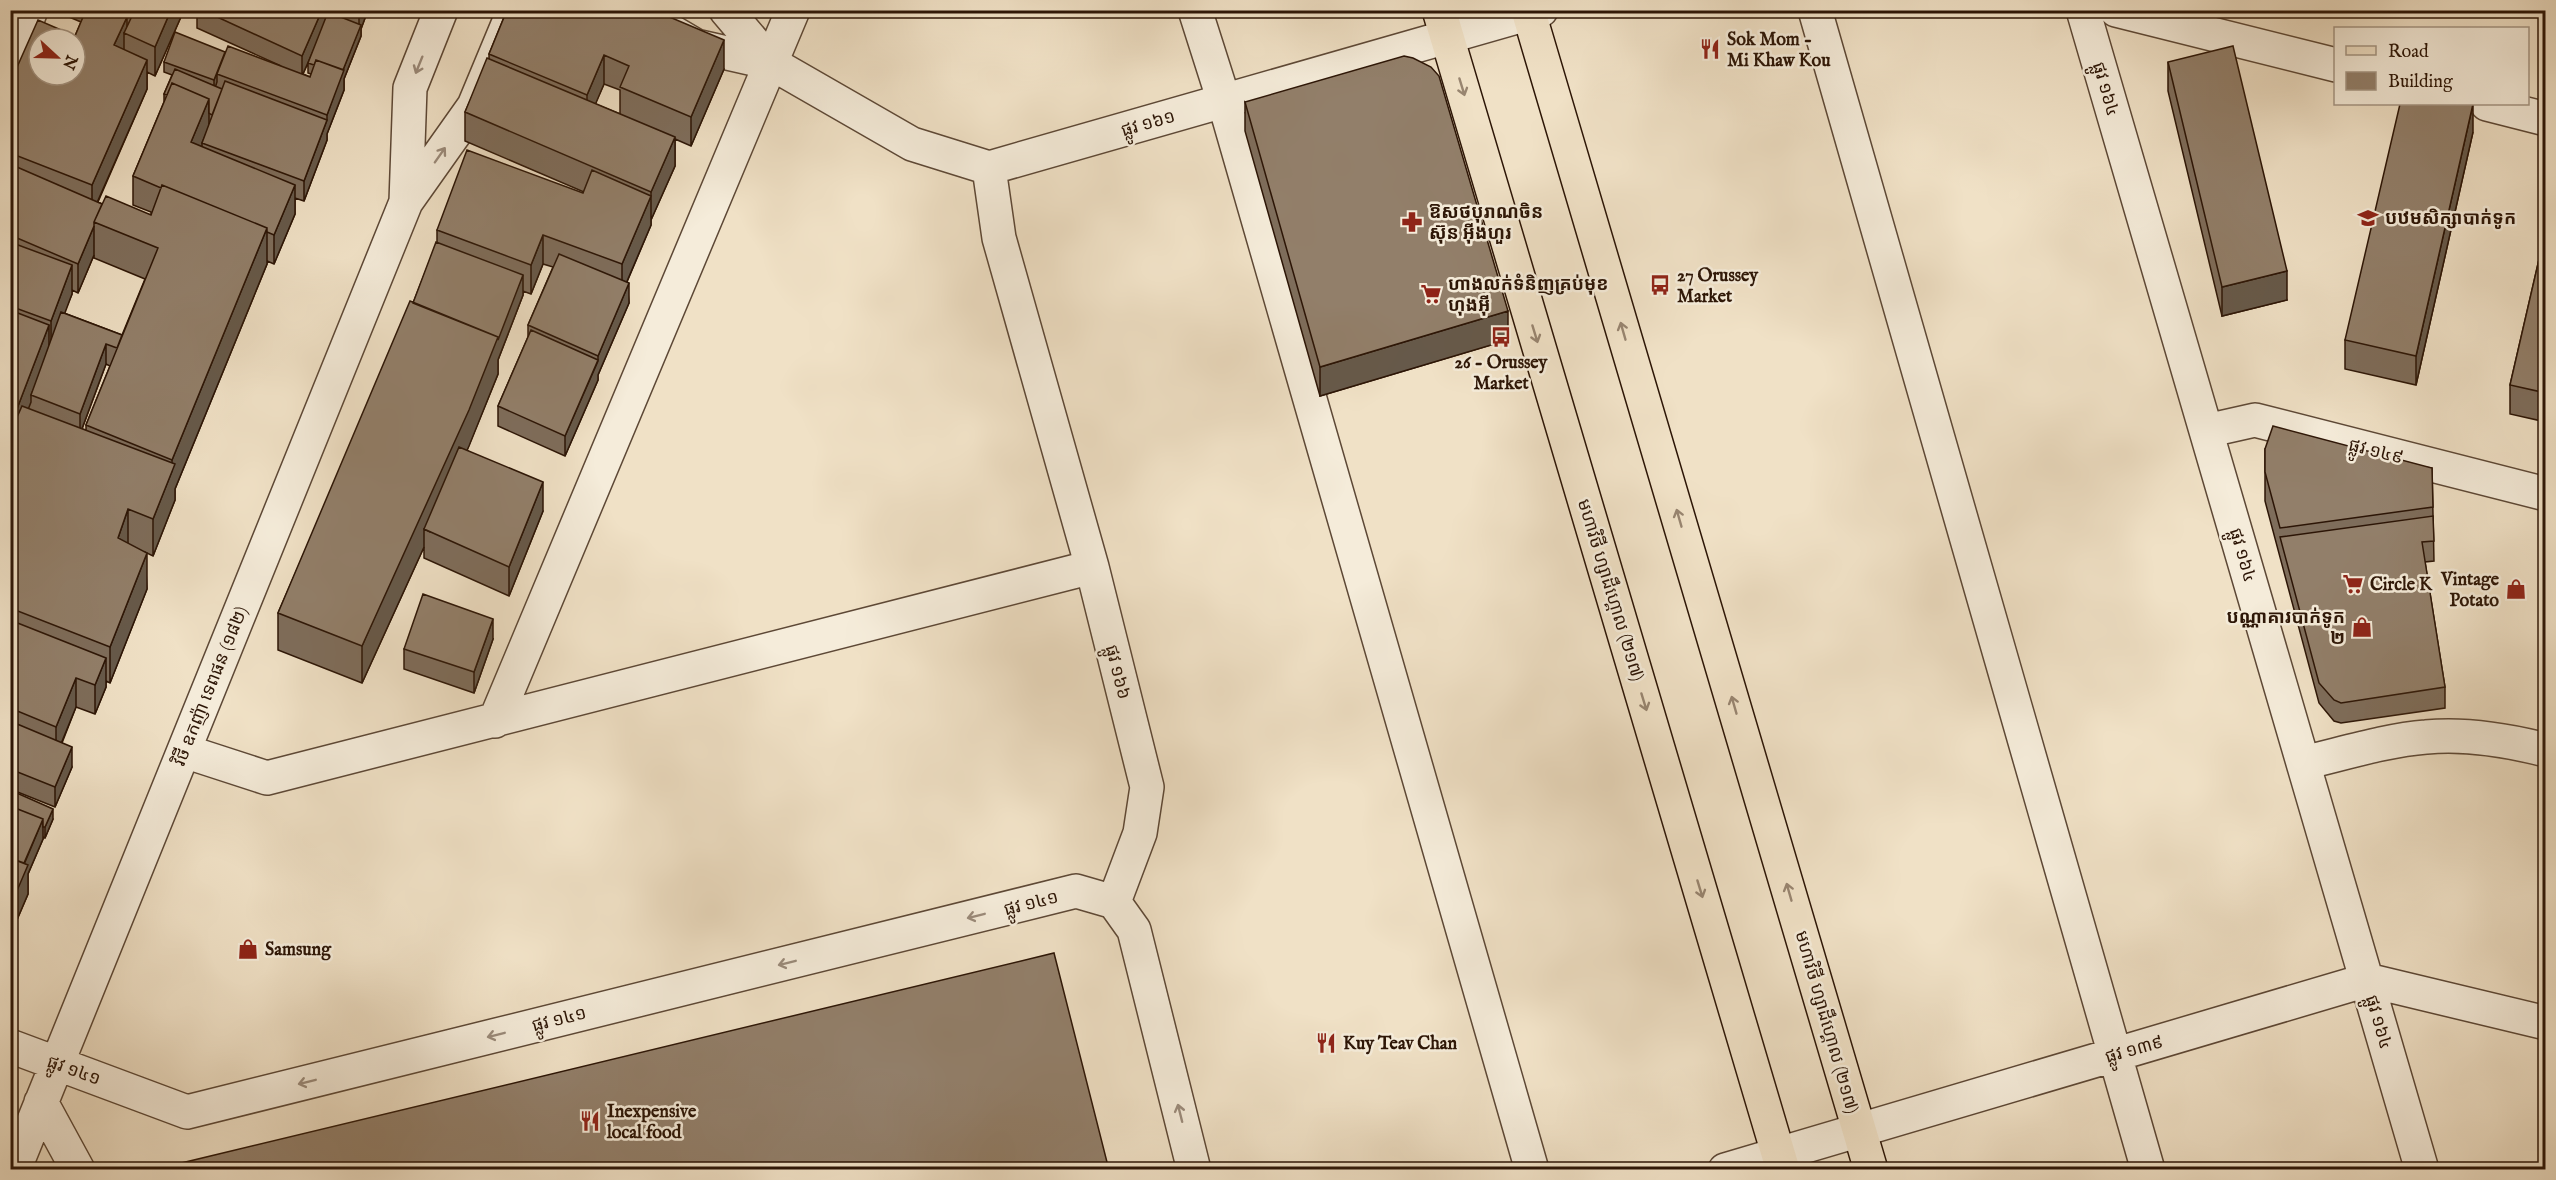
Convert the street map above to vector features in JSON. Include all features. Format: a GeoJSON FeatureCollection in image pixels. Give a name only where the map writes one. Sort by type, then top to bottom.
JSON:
{"type":"FeatureCollection","features":[{"type":"Feature","properties":{"kind":"main road","name":"មហាវិថី ហ្សាដឹហ្គោល (២១៧)"},"geometry":{"type":"LineString","coordinates":[[1533,12],[1871,1170]]}},
{"type":"Feature","properties":{"kind":"main road","name":"មហាវិថី ហ្សាដឹហ្គោល (២១៧)"},"geometry":{"type":"LineString","coordinates":[[1443,24],[1781,1162]]}},
{"type":"Feature","properties":{"kind":"street"},"geometry":{"type":"LineString","coordinates":[[10,64],[31,10]]}},
{"type":"Feature","properties":{"kind":"street","name":"វិថី ឧកញ៉ា ទេពផន (១៨២)"},"geometry":{"type":"LineString","coordinates":[[406,202],[410,88],[441,10]]}},
{"type":"Feature","properties":{"kind":"street","name":"វិថី ឧកញ៉ា ទេពផន (១៨២)"},"geometry":{"type":"LineString","coordinates":[[14,1170],[406,202],[474,106],[514,10]]}},
{"type":"Feature","properties":{"kind":"street"},"geometry":{"type":"LineString","coordinates":[[636,10],[696,46],[771,63],[912,144],[989,168]]}},
{"type":"Feature","properties":{"kind":"street"},"geometry":{"type":"LineString","coordinates":[[726,10],[771,63]]}},
{"type":"Feature","properties":{"kind":"street"},"geometry":{"type":"LineString","coordinates":[[495,721],[793,10]]}},
{"type":"Feature","properties":{"kind":"street"},"geometry":{"type":"LineString","coordinates":[[1195,10],[1224,101],[1532,1170]]}},
{"type":"Feature","properties":{"kind":"street"},"geometry":{"type":"LineString","coordinates":[[1815,10],[2148,1170]]}},
{"type":"Feature","properties":{"kind":"street","name":"ផ្លូវ ១៦៤"},"geometry":{"type":"LineString","coordinates":[[2083,10],[2422,1170]]}},
{"type":"Feature","properties":{"kind":"street"},"geometry":{"type":"LineString","coordinates":[[2116,10],[2334,64]]}},
{"type":"Feature","properties":{"kind":"street","name":"ផ្លូវ ១៦១"},"geometry":{"type":"LineString","coordinates":[[989,168],[1224,101],[1443,24],[1533,12]]}},
{"type":"Feature","properties":{"kind":"street"},"geometry":{"type":"LineString","coordinates":[[2491,105],[2546,119]]}},
{"type":"Feature","properties":{"kind":"street","name":"ផ្លូវ ១៦៦"},"geometry":{"type":"LineString","coordinates":[[989,168],[999,238],[1092,567],[1148,787],[1140,833],[1114,902]]}},
{"type":"Feature","properties":{"kind":"street","name":"ផ្លូវ ១៤៩"},"geometry":{"type":"LineString","coordinates":[[2206,430],[2255,420],[2546,494]]}},
{"type":"Feature","properties":{"kind":"street"},"geometry":{"type":"LineString","coordinates":[[184,751],[267,778],[1092,567]]}},
{"type":"Feature","properties":{"kind":"street"},"geometry":{"type":"LineString","coordinates":[[2303,763],[2425,737],[2467,736],[2513,742],[2546,750]]}},
{"type":"Feature","properties":{"kind":"street","name":"ផ្លូវ ១៤១"},"geometry":{"type":"LineString","coordinates":[[10,1046],[187,1112],[1076,891],[1114,902]]}},
{"type":"Feature","properties":{"kind":"street"},"geometry":{"type":"LineString","coordinates":[[1114,902],[1134,930],[1194,1170]]}},
{"type":"Feature","properties":{"kind":"street","name":"ផ្លូវ ១៣៩"},"geometry":{"type":"LineString","coordinates":[[1725,1170],[1781,1162],[1859,1130],[2367,980],[2546,1023]]}},
{"type":"Feature","properties":{"kind":"street"},"geometry":{"type":"LineString","coordinates":[[41,1102],[78,1170]]}},
{"type":"Feature","properties":{"kind":"building"},"geometry":{"type":"Polygon","coordinates":[[[86,10],[112,10],[127,17],[114,45],[147,60],[92,185],[10,153],[10,83],[27,45],[27,87],[87,87],[87,27],[79,27],[86,10]]]}},
{"type":"Feature","properties":{"kind":"building"},"geometry":{"type":"Polygon","coordinates":[[[119,10],[171,10],[155,47],[124,33],[132,16],[119,10]]]}},
{"type":"Feature","properties":{"kind":"building"},"geometry":{"type":"Polygon","coordinates":[[[202,10],[322,10],[302,56],[202,10]]]}},
{"type":"Feature","properties":{"kind":"building"},"geometry":{"type":"Polygon","coordinates":[[[507,10],[653,10],[724,40],[691,117],[620,87],[629,66],[604,55],[587,95],[489,54],[507,10]]]}},
{"type":"Feature","properties":{"kind":"building"},"geometry":{"type":"Polygon","coordinates":[[[328,12],[361,25],[343,70],[316,60],[314,65],[308,63],[328,12]]]}},
{"type":"Feature","properties":{"kind":"building"},"geometry":{"type":"Polygon","coordinates":[[[38,20],[54,27],[35,27],[38,20]]]}},
{"type":"Feature","properties":{"kind":"building"},"geometry":{"type":"Polygon","coordinates":[[[175,32],[225,52],[214,80],[164,62],[175,32]]]}},
{"type":"Feature","properties":{"kind":"building"},"geometry":{"type":"Polygon","coordinates":[[[228,46],[310,77],[316,60],[344,70],[327,115],[217,74],[228,46]]]}},
{"type":"Feature","properties":{"kind":"building"},"geometry":{"type":"Polygon","coordinates":[[[2233,46],[2287,271],[2222,287],[2168,62],[2233,46]]]}},
{"type":"Feature","properties":{"kind":"building"},"geometry":{"type":"Polygon","coordinates":[[[1404,56],[1431,67],[1439,76],[1508,311],[1320,367],[1245,102],[1404,56]]]}},
{"type":"Feature","properties":{"kind":"building"},"geometry":{"type":"Polygon","coordinates":[[[487,58],[675,137],[651,192],[465,112],[487,58]]]}},
{"type":"Feature","properties":{"kind":"building"},"geometry":{"type":"Polygon","coordinates":[[[175,69],[222,89],[212,115],[209,113],[209,99],[172,83],[167,95],[164,94],[175,69]]]}},
{"type":"Feature","properties":{"kind":"building"},"geometry":{"type":"Polygon","coordinates":[[[225,81],[327,120],[304,181],[202,143],[225,81]]]}},
{"type":"Feature","properties":{"kind":"building"},"geometry":{"type":"Polygon","coordinates":[[[172,83],[209,99],[191,142],[295,185],[274,235],[267,232],[267,228],[162,185],[161,188],[133,176],[172,83]]]}},
{"type":"Feature","properties":{"kind":"building"},"geometry":{"type":"Polygon","coordinates":[[[2400,105],[2473,105],[2416,356],[2345,340],[2400,105]]]}},
{"type":"Feature","properties":{"kind":"building"},"geometry":{"type":"Polygon","coordinates":[[[467,150],[583,193],[592,170],[651,196],[622,264],[543,235],[531,265],[437,230],[467,150]]]}},
{"type":"Feature","properties":{"kind":"building"},"geometry":{"type":"Polygon","coordinates":[[[10,164],[102,204],[78,264],[10,235],[10,164]]]}},
{"type":"Feature","properties":{"kind":"building"},"geometry":{"type":"Polygon","coordinates":[[[162,185],[267,228],[172,460],[86,425],[158,248],[94,222],[106,196],[151,215],[162,185]]]}},
{"type":"Feature","properties":{"kind":"building"},"geometry":{"type":"Polygon","coordinates":[[[2546,229],[2546,393],[2510,385],[2546,229]]]}},
{"type":"Feature","properties":{"kind":"building"},"geometry":{"type":"Polygon","coordinates":[[[10,242],[72,265],[51,321],[10,306],[10,242]]]}},
{"type":"Feature","properties":{"kind":"building"},"geometry":{"type":"Polygon","coordinates":[[[436,242],[523,275],[498,340],[498,337],[413,303],[436,242]]]}},
{"type":"Feature","properties":{"kind":"building"},"geometry":{"type":"Polygon","coordinates":[[[559,254],[629,283],[598,356],[528,325],[559,254]]]}},
{"type":"Feature","properties":{"kind":"building"},"geometry":{"type":"Polygon","coordinates":[[[410,301],[498,337],[469,410],[362,646],[278,613],[410,301]]]}},
{"type":"Feature","properties":{"kind":"building"},"geometry":{"type":"Polygon","coordinates":[[[10,310],[49,325],[10,427],[10,310]]]}},
{"type":"Feature","properties":{"kind":"building"},"geometry":{"type":"Polygon","coordinates":[[[61,312],[122,335],[117,348],[106,344],[80,414],[31,395],[61,312]]]}},
{"type":"Feature","properties":{"kind":"building"},"geometry":{"type":"Polygon","coordinates":[[[531,330],[598,360],[565,436],[498,406],[531,330]]]}},
{"type":"Feature","properties":{"kind":"building"},"geometry":{"type":"Polygon","coordinates":[[[22,406],[175,464],[153,519],[128,509],[118,538],[147,553],[110,647],[10,608],[10,433],[22,406]]]}},
{"type":"Feature","properties":{"kind":"building"},"geometry":{"type":"Polygon","coordinates":[[[2273,426],[2432,468],[2433,507],[2280,528],[2265,472],[2265,449],[2273,426]]]}},
{"type":"Feature","properties":{"kind":"building"},"geometry":{"type":"Polygon","coordinates":[[[459,447],[543,482],[509,567],[424,529],[459,447]]]}},
{"type":"Feature","properties":{"kind":"building"},"geometry":{"type":"Polygon","coordinates":[[[2433,516],[2434,541],[2422,542],[2445,687],[2341,703],[2334,700],[2319,683],[2280,537],[2433,516]]]}},
{"type":"Feature","properties":{"kind":"building"},"geometry":{"type":"Polygon","coordinates":[[[423,594],[493,619],[474,672],[404,649],[423,594]]]}},
{"type":"Feature","properties":{"kind":"building"},"geometry":{"type":"Polygon","coordinates":[[[10,620],[106,658],[95,685],[76,678],[56,727],[10,708],[10,620]]]}},
{"type":"Feature","properties":{"kind":"building"},"geometry":{"type":"Polygon","coordinates":[[[10,721],[72,747],[55,787],[10,769],[10,721]]]}},
{"type":"Feature","properties":{"kind":"building"},"geometry":{"type":"Polygon","coordinates":[[[10,790],[53,809],[45,827],[43,827],[43,819],[10,806],[10,790]]]}},
{"type":"Feature","properties":{"kind":"building"},"geometry":{"type":"Polygon","coordinates":[[[10,806],[43,819],[24,863],[10,858],[10,806]]]}},
{"type":"Feature","properties":{"kind":"building"},"geometry":{"type":"Polygon","coordinates":[[[10,858],[28,865],[10,907],[10,858]]]}},
{"type":"Feature","properties":{"kind":"building"},"geometry":{"type":"Polygon","coordinates":[[[1054,953],[1109,1170],[164,1170],[165,1167],[1054,953]]]}},
{"type":"Feature","properties":{"kind":"place","name":"Sok Mom - Mi Khaw Kou"},"geometry":{"type":"Point","coordinates":[1710,49]}},
{"type":"Feature","properties":{"kind":"place","name":"បឋមសិក្សាបាក់ទូក"},"geometry":{"type":"Point","coordinates":[2368,218]}},
{"type":"Feature","properties":{"kind":"place","name":"ឱសថបុរាណចិន ស៊ុន អ៊ីងហួរ"},"geometry":{"type":"Point","coordinates":[1412,222]}},
{"type":"Feature","properties":{"kind":"place","name":"27 Orussey Market"},"geometry":{"type":"Point","coordinates":[1660,285]}},
{"type":"Feature","properties":{"kind":"place","name":"ហាងលក់ទំនិញគ្រប់មុខ ហុងអ៊ី"},"geometry":{"type":"Point","coordinates":[1431,294]}},
{"type":"Feature","properties":{"kind":"place","name":"26 - Orussey Market"},"geometry":{"type":"Point","coordinates":[1501,337]}},
{"type":"Feature","properties":{"kind":"place","name":"Circle K"},"geometry":{"type":"Point","coordinates":[2353,584]}},
{"type":"Feature","properties":{"kind":"place","name":"Vintage Potato"},"geometry":{"type":"Point","coordinates":[2516,589]}},
{"type":"Feature","properties":{"kind":"place","name":"បណ្ណាគារបាក់ទូក ២"},"geometry":{"type":"Point","coordinates":[2362,627]}},
{"type":"Feature","properties":{"kind":"place","name":"Samsung"},"geometry":{"type":"Point","coordinates":[248,949]}},
{"type":"Feature","properties":{"kind":"place","name":"Kuy Teav Chan"},"geometry":{"type":"Point","coordinates":[1326,1043]}},
{"type":"Feature","properties":{"kind":"place","name":"Inexpensive local food"},"geometry":{"type":"Point","coordinates":[590,1121]}}]}
